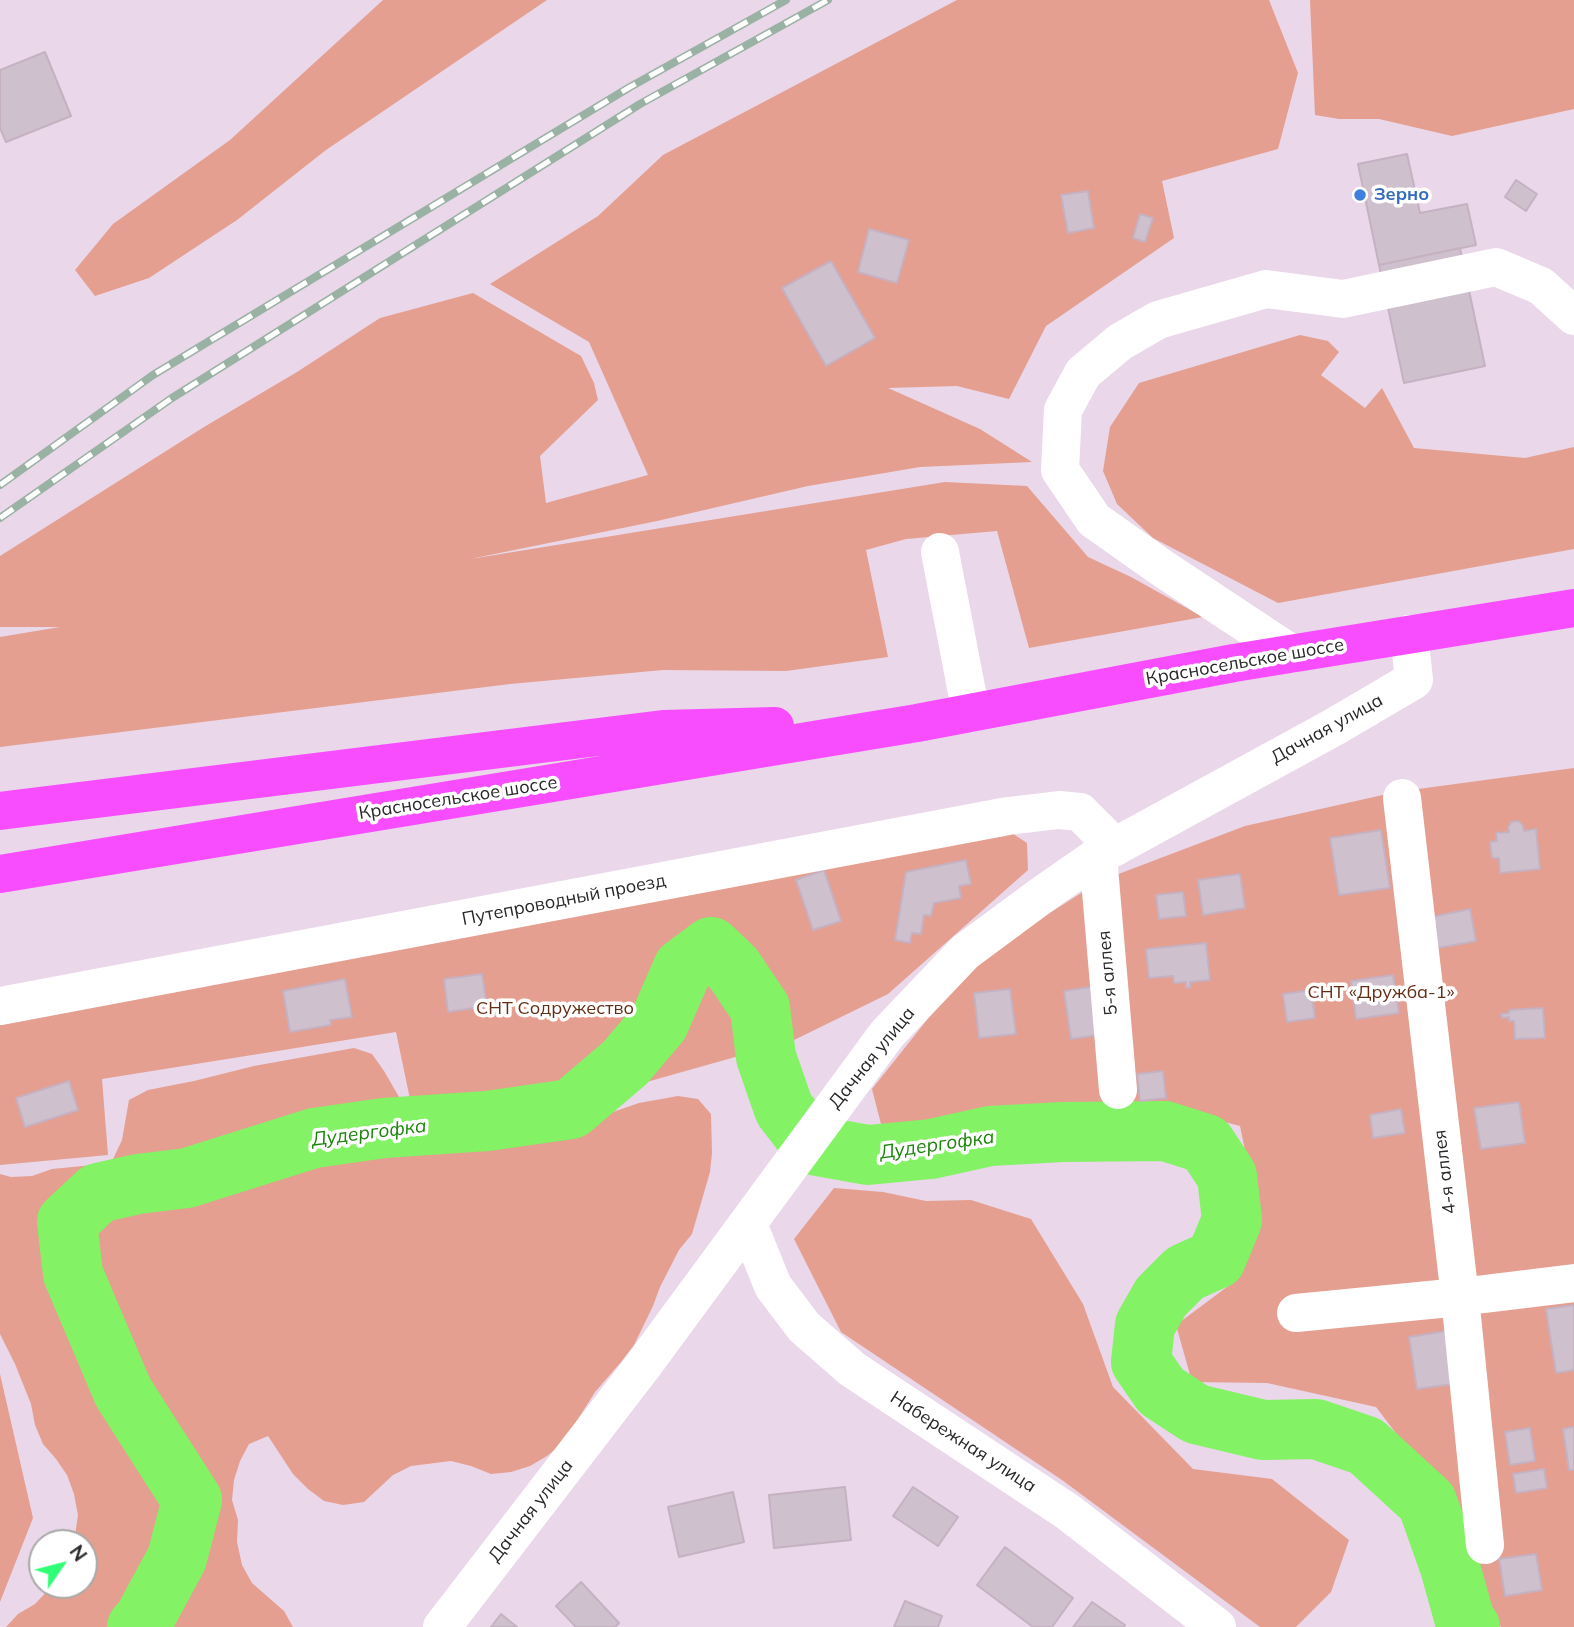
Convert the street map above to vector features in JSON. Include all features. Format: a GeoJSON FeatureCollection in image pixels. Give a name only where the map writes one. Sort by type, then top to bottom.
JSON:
{"type":"FeatureCollection","features":[{"type":"Feature","properties":{"kind":"highway","name":"Красносельское шоссе"},"geometry":{"type":"LineString","coordinates":[[0,874],[917,723],[1234,663],[1574,608]]}},
{"type":"Feature","properties":{"kind":"highway","name":"Красносельское шоссе"},"geometry":{"type":"LineString","coordinates":[[0,811],[663,729],[917,723]]}},
{"type":"Feature","properties":{"kind":"street"},"geometry":{"type":"LineString","coordinates":[[1292,654],[1094,520],[1060,470],[1063,410],[1083,373],[1120,342],[1158,320],[1266,289],[1343,299],[1496,267],[1541,286],[1574,316]]}},
{"type":"Feature","properties":{"kind":"street"},"geometry":{"type":"LineString","coordinates":[[940,552],[971,713]]}},
{"type":"Feature","properties":{"kind":"street","name":"Дачная улица"},"geometry":{"type":"LineString","coordinates":[[442,1627],[646,1363],[887,1034],[965,952],[1106,851],[1334,727],[1414,680],[1409,634]]}},
{"type":"Feature","properties":{"kind":"street","name":"4-я аллея"},"geometry":{"type":"LineString","coordinates":[[1402,798],[1460,1297],[1485,1545]]}},
{"type":"Feature","properties":{"kind":"street","name":"Путепроводный проезд"},"geometry":{"type":"LineString","coordinates":[[0,1006],[1008,816],[1059,810],[1080,812],[1106,851]]}},
{"type":"Feature","properties":{"kind":"street","name":"5-я аллея"},"geometry":{"type":"LineString","coordinates":[[1106,851],[1118,1090]]}},
{"type":"Feature","properties":{"kind":"street","name":"Набережная улица"},"geometry":{"type":"LineString","coordinates":[[748,1224],[773,1286],[804,1327],[852,1368],[1068,1512],[1217,1627]]}},
{"type":"Feature","properties":{"kind":"street"},"geometry":{"type":"LineString","coordinates":[[1296,1313],[1574,1283]]}},
{"type":"Feature","properties":{"kind":"green space"},"geometry":{"type":"Polygon","coordinates":[[[383,0],[547,0],[326,150],[237,220],[149,278],[95,296],[75,270],[113,224],[230,140],[383,0]]]}},
{"type":"Feature","properties":{"kind":"green space"},"geometry":{"type":"Polygon","coordinates":[[[957,0],[1269,0],[1298,73],[1278,149],[1162,181],[1174,238],[1046,326],[1009,399],[957,386],[888,388],[980,429],[1032,462],[920,467],[808,486],[657,521],[470,559],[945,482],[1027,486],[1088,557],[1131,577],[1203,617],[1029,648],[997,531],[906,539],[866,550],[888,657],[786,671],[663,670],[510,684],[0,747],[0,637],[60,627],[0,627],[0,556],[380,318],[473,293],[581,356],[594,383],[598,400],[540,456],[546,503],[648,475],[589,342],[490,284],[598,216],[663,155],[957,0]]]}},
{"type":"Feature","properties":{"kind":"green space"},"geometry":{"type":"Polygon","coordinates":[[[1310,0],[1574,0],[1574,109],[1452,136],[1379,119],[1339,119],[1315,115],[1310,0]]]}},
{"type":"Feature","properties":{"kind":"green space"},"geometry":{"type":"Polygon","coordinates":[[[1300,335],[1328,341],[1339,352],[1321,375],[1365,408],[1382,388],[1414,448],[1525,458],[1574,447],[1574,549],[1278,603],[1153,538],[1117,504],[1103,471],[1110,427],[1139,383],[1300,335]]]}},
{"type":"Feature","properties":{"kind":"green space","name":"СНТ «Дружба-1»"},"geometry":{"type":"Polygon","coordinates":[[[1574,768],[1574,1627],[1501,1627],[1488,1612],[1443,1495],[1376,1407],[1267,1383],[1192,1382],[1176,1325],[1231,1284],[1260,1224],[1240,1126],[1199,1115],[1122,1113],[882,1128],[872,1089],[973,962],[1100,881],[1245,826],[1396,792],[1574,768]]]}},
{"type":"Feature","properties":{"kind":"green space","name":"СНТ Содружество"},"geometry":{"type":"Polygon","coordinates":[[[989,818],[1027,843],[1028,870],[888,994],[792,1041],[565,1105],[411,1104],[396,1032],[102,1079],[108,1155],[0,1165],[0,1025],[187,989],[989,818]]]}},
{"type":"Feature","properties":{"kind":"green space"},"geometry":{"type":"Polygon","coordinates":[[[354,1048],[372,1054],[424,1140],[444,1148],[464,1143],[504,1148],[522,1139],[561,1130],[639,1103],[678,1096],[698,1099],[711,1114],[712,1153],[710,1172],[692,1234],[679,1250],[634,1345],[595,1392],[563,1443],[530,1466],[491,1474],[451,1461],[411,1466],[393,1475],[364,1502],[343,1505],[324,1501],[308,1489],[293,1474],[268,1436],[249,1444],[234,1480],[232,1500],[238,1520],[237,1542],[242,1565],[252,1583],[284,1611],[293,1627],[6,1627],[18,1614],[40,1599],[98,1599],[98,1529],[76,1529],[78,1515],[67,1475],[43,1444],[35,1425],[31,1404],[0,1334],[0,1174],[11,1177],[32,1176],[52,1169],[93,1165],[113,1159],[122,1140],[129,1100],[148,1090],[254,1066],[354,1048]]]}},
{"type":"Feature","properties":{"kind":"green space"},"geometry":{"type":"Polygon","coordinates":[[[834,1188],[883,1192],[926,1201],[971,1200],[1031,1219],[1083,1304],[1113,1387],[1193,1469],[1272,1479],[1349,1540],[1331,1592],[1296,1627],[1260,1627],[1062,1480],[841,1332],[794,1239],[834,1188]]]}},
{"type":"Feature","properties":{"kind":"green space"},"geometry":{"type":"Polygon","coordinates":[[[0,1374],[33,1518],[0,1602],[0,1374]]]}},
{"type":"Feature","properties":{"kind":"building"},"geometry":{"type":"Polygon","coordinates":[[[45,52],[71,116],[6,142],[0,128],[0,70],[45,52]]]}},
{"type":"Feature","properties":{"kind":"building"},"geometry":{"type":"Polygon","coordinates":[[[1407,154],[1420,213],[1467,204],[1476,245],[1379,265],[1358,164],[1407,154]]]}},
{"type":"Feature","properties":{"kind":"building"},"geometry":{"type":"Polygon","coordinates":[[[1516,180],[1537,194],[1526,211],[1505,197],[1516,180]]]}},
{"type":"Feature","properties":{"kind":"building"},"geometry":{"type":"Polygon","coordinates":[[[1088,191],[1094,228],[1068,233],[1061,195],[1088,191]]]}},
{"type":"Feature","properties":{"kind":"building"},"geometry":{"type":"Polygon","coordinates":[[[1140,214],[1153,218],[1145,242],[1133,238],[1140,214]]]}},
{"type":"Feature","properties":{"kind":"building"},"geometry":{"type":"Polygon","coordinates":[[[869,229],[909,240],[897,283],[858,272],[869,229]]]}},
{"type":"Feature","properties":{"kind":"building"},"geometry":{"type":"Polygon","coordinates":[[[1460,248],[1485,366],[1404,383],[1379,265],[1460,248]]]}},
{"type":"Feature","properties":{"kind":"building"},"geometry":{"type":"Polygon","coordinates":[[[831,261],[875,338],[826,366],[782,288],[831,261]]]}},
{"type":"Feature","properties":{"kind":"building"},"geometry":{"type":"Polygon","coordinates":[[[1519,821],[1524,831],[1536,829],[1540,869],[1500,873],[1499,858],[1492,858],[1490,842],[1497,841],[1496,833],[1509,832],[1511,822],[1519,821]]]}},
{"type":"Feature","properties":{"kind":"building"},"geometry":{"type":"Polygon","coordinates":[[[1381,830],[1390,888],[1339,895],[1330,838],[1381,830]]]}},
{"type":"Feature","properties":{"kind":"building"},"geometry":{"type":"Polygon","coordinates":[[[966,860],[971,884],[959,886],[961,898],[934,903],[931,916],[924,915],[921,934],[912,933],[910,943],[895,940],[906,872],[966,860]]]}},
{"type":"Feature","properties":{"kind":"building"},"geometry":{"type":"Polygon","coordinates":[[[824,870],[841,921],[813,930],[796,880],[824,870]]]}},
{"type":"Feature","properties":{"kind":"building"},"geometry":{"type":"Polygon","coordinates":[[[1240,874],[1245,908],[1203,915],[1198,880],[1240,874]]]}},
{"type":"Feature","properties":{"kind":"building"},"geometry":{"type":"Polygon","coordinates":[[[1183,892],[1186,916],[1159,919],[1156,895],[1183,892]]]}},
{"type":"Feature","properties":{"kind":"building"},"geometry":{"type":"Polygon","coordinates":[[[1470,909],[1476,941],[1438,948],[1431,917],[1470,909]]]}},
{"type":"Feature","properties":{"kind":"building"},"geometry":{"type":"Polygon","coordinates":[[[1206,943],[1210,980],[1190,982],[1190,987],[1186,988],[1186,982],[1174,983],[1173,976],[1149,978],[1146,949],[1206,943]]]}},
{"type":"Feature","properties":{"kind":"building"},"geometry":{"type":"Polygon","coordinates":[[[482,974],[487,1006],[448,1012],[444,979],[482,974]]]}},
{"type":"Feature","properties":{"kind":"building"},"geometry":{"type":"Polygon","coordinates":[[[1393,975],[1399,1013],[1356,1019],[1351,981],[1393,975]]]}},
{"type":"Feature","properties":{"kind":"building"},"geometry":{"type":"Polygon","coordinates":[[[345,979],[352,1017],[330,1020],[331,1025],[290,1032],[283,991],[345,979]]]}},
{"type":"Feature","properties":{"kind":"building"},"geometry":{"type":"Polygon","coordinates":[[[1091,987],[1099,1035],[1071,1039],[1064,991],[1091,987]]]}},
{"type":"Feature","properties":{"kind":"building"},"geometry":{"type":"Polygon","coordinates":[[[1010,989],[1016,1034],[979,1038],[974,993],[1010,989]]]}},
{"type":"Feature","properties":{"kind":"building"},"geometry":{"type":"Polygon","coordinates":[[[1311,990],[1315,1018],[1287,1022],[1283,994],[1311,990]]]}},
{"type":"Feature","properties":{"kind":"building"},"geometry":{"type":"Polygon","coordinates":[[[1543,1008],[1545,1038],[1515,1039],[1514,1021],[1509,1021],[1509,1017],[1502,1018],[1501,1014],[1509,1013],[1509,1010],[1543,1008]]]}},
{"type":"Feature","properties":{"kind":"building"},"geometry":{"type":"Polygon","coordinates":[[[1163,1071],[1166,1098],[1140,1101],[1137,1074],[1163,1071]]]}},
{"type":"Feature","properties":{"kind":"building"},"geometry":{"type":"Polygon","coordinates":[[[69,1081],[78,1110],[25,1127],[16,1098],[69,1081]]]}},
{"type":"Feature","properties":{"kind":"building"},"geometry":{"type":"Polygon","coordinates":[[[1519,1102],[1525,1143],[1481,1149],[1474,1108],[1519,1102]]]}},
{"type":"Feature","properties":{"kind":"building"},"geometry":{"type":"Polygon","coordinates":[[[1401,1109],[1405,1133],[1373,1138],[1370,1115],[1401,1109]]]}},
{"type":"Feature","properties":{"kind":"building"},"geometry":{"type":"Polygon","coordinates":[[[1574,1305],[1574,1370],[1556,1373],[1546,1309],[1574,1305]]]}},
{"type":"Feature","properties":{"kind":"building"},"geometry":{"type":"Polygon","coordinates":[[[1446,1331],[1453,1384],[1417,1389],[1409,1337],[1446,1331]]]}},
{"type":"Feature","properties":{"kind":"building"},"geometry":{"type":"Polygon","coordinates":[[[1574,1427],[1574,1470],[1569,1470],[1563,1429],[1574,1427]]]}},
{"type":"Feature","properties":{"kind":"building"},"geometry":{"type":"Polygon","coordinates":[[[1530,1428],[1535,1461],[1510,1465],[1505,1432],[1530,1428]]]}},
{"type":"Feature","properties":{"kind":"building"},"geometry":{"type":"Polygon","coordinates":[[[1544,1469],[1547,1488],[1516,1493],[1513,1474],[1544,1469]]]}},
{"type":"Feature","properties":{"kind":"building"},"geometry":{"type":"Polygon","coordinates":[[[845,1487],[851,1540],[774,1548],[769,1495],[845,1487]]]}},
{"type":"Feature","properties":{"kind":"building"},"geometry":{"type":"Polygon","coordinates":[[[913,1487],[958,1517],[938,1546],[893,1516],[913,1487]]]}},
{"type":"Feature","properties":{"kind":"building"},"geometry":{"type":"Polygon","coordinates":[[[733,1492],[744,1542],[679,1557],[668,1507],[733,1492]]]}},
{"type":"Feature","properties":{"kind":"building"},"geometry":{"type":"Polygon","coordinates":[[[1005,1547],[1073,1598],[1052,1627],[1033,1627],[977,1585],[1005,1547]]]}},
{"type":"Feature","properties":{"kind":"building"},"geometry":{"type":"Polygon","coordinates":[[[1536,1554],[1542,1590],[1505,1596],[1499,1559],[1536,1554]]]}},
{"type":"Feature","properties":{"kind":"building"},"geometry":{"type":"Polygon","coordinates":[[[581,1582],[619,1623],[615,1627],[576,1627],[556,1606],[581,1582]]]}},
{"type":"Feature","properties":{"kind":"building"},"geometry":{"type":"Polygon","coordinates":[[[905,1601],[942,1616],[938,1627],[894,1627],[905,1601]]]}},
{"type":"Feature","properties":{"kind":"building"},"geometry":{"type":"Polygon","coordinates":[[[1092,1602],[1125,1625],[1124,1627],[1073,1627],[1092,1602]]]}},
{"type":"Feature","properties":{"kind":"building"},"geometry":{"type":"Polygon","coordinates":[[[501,1614],[517,1627],[491,1627],[501,1614]]]}},
{"type":"Feature","properties":{"kind":"waterway","name":"Дудергофка"},"geometry":{"type":"LineString","coordinates":[[137,1627],[143,1621],[177,1558],[192,1500],[123,1392],[73,1274],[67,1222],[98,1193],[138,1184],[187,1178],[314,1138],[384,1128],[487,1121],[571,1109],[625,1063],[659,1023],[683,968],[711,947],[733,968],[760,1008],[766,1057],[784,1109],[812,1145],[868,1155],[931,1149],[990,1136],[1165,1131],[1206,1144],[1227,1176],[1232,1220],[1216,1259],[1185,1273],[1161,1297],[1145,1325],[1141,1362],[1161,1391],[1196,1414],[1263,1430],[1316,1429],[1366,1446],[1427,1502],[1450,1567],[1465,1621],[1470,1627]]}},
{"type":"Feature","properties":{"kind":"railway"},"geometry":{"type":"LineString","coordinates":[[0,485],[153,375],[630,87],[786,0]]}},
{"type":"Feature","properties":{"kind":"railway"},"geometry":{"type":"LineString","coordinates":[[0,518],[172,398],[640,104],[828,0]]}},
{"type":"Feature","properties":{"kind":"place","name":"Зерно"},"geometry":{"type":"Point","coordinates":[1360,195]}}]}
